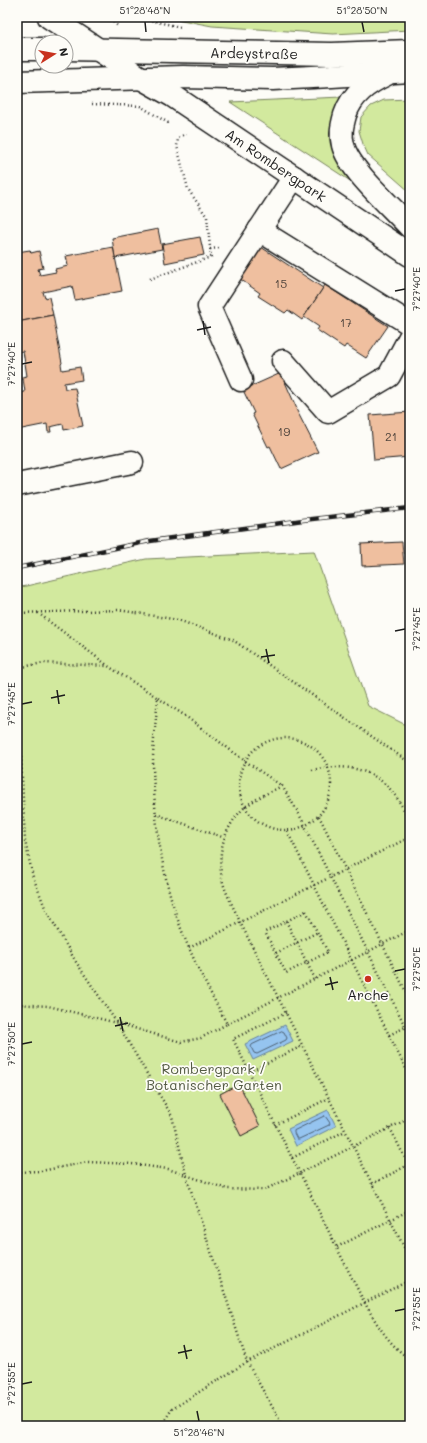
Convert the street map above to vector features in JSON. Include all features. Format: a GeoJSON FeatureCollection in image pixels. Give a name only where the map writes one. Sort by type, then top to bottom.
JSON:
{"type":"FeatureCollection","features":[{"type":"Feature","properties":{"kind":"main road","name":"Am Rombergpark"},"geometry":{"type":"LineString","coordinates":[[49,17],[140,78],[173,96],[410,255]]}},
{"type":"Feature","properties":{"kind":"main road"},"geometry":{"type":"LineString","coordinates":[[17,49],[34,49]]}},
{"type":"Feature","properties":{"kind":"main road","name":"Ardeystraße"},"geometry":{"type":"LineString","coordinates":[[74,49],[332,54],[410,51]]}},
{"type":"Feature","properties":{"kind":"main road","name":"Ardeystraße"},"geometry":{"type":"LineString","coordinates":[[17,82],[140,78],[273,79],[400,72]]}},
{"type":"Feature","properties":{"kind":"main road","name":"Ardeystraße"},"geometry":{"type":"LineString","coordinates":[[400,72],[372,81],[353,98],[347,108],[341,128],[341,137],[343,146],[350,161],[410,227]]}},
{"type":"Feature","properties":{"kind":"main road"},"geometry":{"type":"LineString","coordinates":[[241,380],[209,307],[294,177]]}},
{"type":"Feature","properties":{"kind":"main road"},"geometry":{"type":"LineString","coordinates":[[259,230],[410,324]]}},
{"type":"Feature","properties":{"kind":"main road"},"geometry":{"type":"LineString","coordinates":[[283,361],[328,412],[389,376],[410,337]]}},
{"type":"Feature","properties":{"kind":"main road"},"geometry":{"type":"LineString","coordinates":[[17,485],[132,462]]}},
{"type":"Feature","properties":{"kind":"path"},"geometry":{"type":"LineString","coordinates":[[136,17],[183,27]]}},
{"type":"Feature","properties":{"kind":"path"},"geometry":{"type":"LineString","coordinates":[[154,21],[167,17]]}},
{"type":"Feature","properties":{"kind":"path"},"geometry":{"type":"LineString","coordinates":[[140,106],[173,125]]}},
{"type":"Feature","properties":{"kind":"path"},"geometry":{"type":"LineString","coordinates":[[150,279],[211,257],[207,217],[188,189],[176,146],[178,138],[186,134],[180,130]]}},
{"type":"Feature","properties":{"kind":"path"},"geometry":{"type":"LineString","coordinates":[[17,613],[118,610],[178,620],[233,640],[410,763]]}},
{"type":"Feature","properties":{"kind":"path"},"geometry":{"type":"LineString","coordinates":[[37,612],[108,666],[184,715],[245,761],[282,786],[305,826],[410,1036]]}},
{"type":"Feature","properties":{"kind":"path"},"geometry":{"type":"LineString","coordinates":[[17,668],[43,662],[108,666]]}},
{"type":"Feature","properties":{"kind":"path"},"geometry":{"type":"LineString","coordinates":[[158,698],[153,760],[155,814],[162,861],[174,909],[189,948],[227,1024]]}},
{"type":"Feature","properties":{"kind":"path"},"geometry":{"type":"LineString","coordinates":[[17,716],[20,734],[25,841],[33,877],[46,910],[76,962],[116,1023],[172,1116],[186,1175],[247,1362],[283,1426]]}},
{"type":"Feature","properties":{"kind":"path"},"geometry":{"type":"LineString","coordinates":[[288,738],[305,742],[319,752],[328,767],[331,784],[328,801],[319,816],[305,826],[287,831],[273,828],[257,820],[245,807],[240,792],[240,776],[245,761],[256,748],[272,740],[288,738]]}},
{"type":"Feature","properties":{"kind":"path"},"geometry":{"type":"LineString","coordinates":[[312,770],[328,767],[351,767],[371,775],[390,789],[410,821]]}},
{"type":"Feature","properties":{"kind":"path"},"geometry":{"type":"LineString","coordinates":[[282,786],[245,807],[235,818],[227,832],[221,853],[220,871],[224,887],[240,922],[410,1259]]}},
{"type":"Feature","properties":{"kind":"path"},"geometry":{"type":"LineString","coordinates":[[155,814],[225,838]]}},
{"type":"Feature","properties":{"kind":"path"},"geometry":{"type":"LineString","coordinates":[[319,816],[410,1000]]}},
{"type":"Feature","properties":{"kind":"path"},"geometry":{"type":"LineString","coordinates":[[287,831],[410,1077]]}},
{"type":"Feature","properties":{"kind":"path"},"geometry":{"type":"LineString","coordinates":[[189,948],[410,837]]}},
{"type":"Feature","properties":{"kind":"path"},"geometry":{"type":"LineString","coordinates":[[306,910],[328,952],[286,973],[265,932],[286,921],[306,910]]}},
{"type":"Feature","properties":{"kind":"path"},"geometry":{"type":"LineString","coordinates":[[286,921],[315,979]]}},
{"type":"Feature","properties":{"kind":"path"},"geometry":{"type":"LineString","coordinates":[[17,1004],[48,1006],[116,1023],[181,1042],[201,1038],[410,930]]}},
{"type":"Feature","properties":{"kind":"path"},"geometry":{"type":"LineString","coordinates":[[276,953],[318,932]]}},
{"type":"Feature","properties":{"kind":"path"},"geometry":{"type":"LineString","coordinates":[[286,1013],[232,1039],[365,1303],[380,1328],[403,1355],[410,1359]]}},
{"type":"Feature","properties":{"kind":"path"},"geometry":{"type":"LineString","coordinates":[[389,1035],[410,1025]]}},
{"type":"Feature","properties":{"kind":"path"},"geometry":{"type":"LineString","coordinates":[[249,1072],[302,1046]]}},
{"type":"Feature","properties":{"kind":"path"},"geometry":{"type":"LineString","coordinates":[[275,1125],[329,1098]]}},
{"type":"Feature","properties":{"kind":"path"},"geometry":{"type":"LineString","coordinates":[[17,1172],[40,1171],[88,1162],[132,1164],[168,1169],[227,1189],[264,1190],[300,1174],[410,1118]]}},
{"type":"Feature","properties":{"kind":"path"},"geometry":{"type":"LineString","coordinates":[[390,1128],[410,1168]]}},
{"type":"Feature","properties":{"kind":"path"},"geometry":{"type":"LineString","coordinates":[[292,1158],[345,1131]]}},
{"type":"Feature","properties":{"kind":"path"},"geometry":{"type":"LineString","coordinates":[[372,1184],[409,1164]]}},
{"type":"Feature","properties":{"kind":"path"},"geometry":{"type":"LineString","coordinates":[[337,1247],[410,1210]]}},
{"type":"Feature","properties":{"kind":"path"},"geometry":{"type":"LineString","coordinates":[[161,1426],[172,1409],[247,1362],[410,1280]]}},
{"type":"Feature","properties":{"kind":"green space"},"geometry":{"type":"Polygon","coordinates":[[[166,17],[410,17],[410,30],[333,34],[212,26],[166,17]]]}},
{"type":"Feature","properties":{"kind":"green space"},"geometry":{"type":"Polygon","coordinates":[[[342,97],[361,188],[230,102],[342,97]]]}},
{"type":"Feature","properties":{"kind":"green space"},"geometry":{"type":"Polygon","coordinates":[[[410,99],[410,192],[368,155],[359,131],[361,117],[371,106],[384,100],[410,99]]]}},
{"type":"Feature","properties":{"kind":"green space","name":"Rombergpark / Botanischer Garten"},"geometry":{"type":"Polygon","coordinates":[[[314,551],[368,706],[410,727],[410,1426],[17,1426],[17,588],[146,559],[314,551]]]}},
{"type":"Feature","properties":{"kind":"water"},"geometry":{"type":"Polygon","coordinates":[[[285,1025],[293,1041],[253,1060],[245,1044],[285,1025]]]}},
{"type":"Feature","properties":{"kind":"water"},"geometry":{"type":"Polygon","coordinates":[[[328,1110],[336,1126],[296,1146],[288,1129],[328,1110]]]}},
{"type":"Feature","properties":{"kind":"building"},"geometry":{"type":"Polygon","coordinates":[[[158,229],[162,249],[115,258],[112,238],[158,229]]]}},
{"type":"Feature","properties":{"kind":"building"},"geometry":{"type":"Polygon","coordinates":[[[200,237],[204,255],[165,263],[162,244],[200,237]]]}},
{"type":"Feature","properties":{"kind":"building"},"geometry":{"type":"Polygon","coordinates":[[[113,247],[122,291],[75,300],[72,286],[43,292],[45,298],[49,297],[53,315],[17,322],[17,252],[30,250],[31,253],[39,251],[43,268],[38,269],[40,275],[56,272],[55,269],[68,266],[66,256],[113,247]]]}},
{"type":"Feature","properties":{"kind":"building"},"geometry":{"type":"Polygon","coordinates":[[[261,247],[323,288],[302,320],[288,310],[285,313],[258,296],[260,293],[240,279],[261,247]]]}},
{"type":"Feature","properties":{"kind":"building"},"geometry":{"type":"Polygon","coordinates":[[[325,285],[388,326],[366,358],[346,345],[344,348],[317,330],[319,327],[304,317],[325,285]]]}},
{"type":"Feature","properties":{"kind":"building"},"geometry":{"type":"Polygon","coordinates":[[[53,315],[62,370],[80,367],[82,380],[64,383],[65,389],[75,388],[83,426],[64,430],[63,424],[50,427],[51,432],[48,432],[47,424],[17,430],[17,407],[22,406],[19,393],[25,392],[23,379],[17,380],[17,378],[27,376],[23,351],[17,352],[17,334],[19,334],[17,322],[53,315]]]}},
{"type":"Feature","properties":{"kind":"building"},"geometry":{"type":"Polygon","coordinates":[[[281,373],[296,409],[318,452],[281,469],[270,446],[268,447],[252,414],[254,413],[243,390],[281,373]]]}},
{"type":"Feature","properties":{"kind":"building"},"geometry":{"type":"Polygon","coordinates":[[[410,412],[410,457],[374,460],[370,415],[410,412]]]}},
{"type":"Feature","properties":{"kind":"building"},"geometry":{"type":"Polygon","coordinates":[[[402,542],[404,564],[362,566],[361,544],[402,542]]]}},
{"type":"Feature","properties":{"kind":"building"},"geometry":{"type":"Polygon","coordinates":[[[239,1084],[260,1126],[241,1136],[220,1094],[239,1084]]]}},
{"type":"Feature","properties":{"kind":"railway"},"geometry":{"type":"LineString","coordinates":[[17,568],[150,541],[303,520],[410,508]]}},
{"type":"Feature","properties":{"kind":"place","name":"Arche"},"geometry":{"type":"Point","coordinates":[368,979]}}]}
